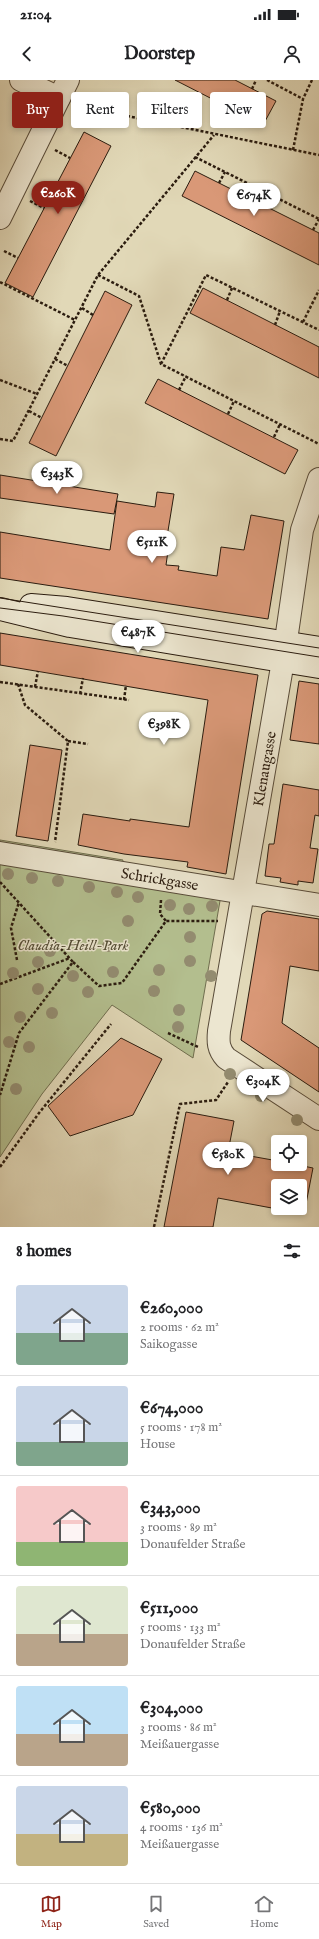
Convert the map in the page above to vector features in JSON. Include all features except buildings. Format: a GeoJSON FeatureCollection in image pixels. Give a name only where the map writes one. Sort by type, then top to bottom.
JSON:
{"type":"FeatureCollection","features":[{"type":"Feature","properties":{"kind":"street"},"geometry":{"type":"LineString","coordinates":[[0,218],[64,89],[21,80]]}},
{"type":"Feature","properties":{"kind":"street","name":"Klenaugasse"},"geometry":{"type":"LineString","coordinates":[[232,1062],[221,1052],[218,1044],[218,1030],[244,892],[285,652],[302,530],[319,478]]}},
{"type":"Feature","properties":{"kind":"street"},"geometry":{"type":"LineString","coordinates":[[0,602],[67,608],[285,652],[319,666]]}},
{"type":"Feature","properties":{"kind":"street"},"geometry":{"type":"LineString","coordinates":[[0,609],[70,626],[285,652],[319,648]]}},
{"type":"Feature","properties":{"kind":"street","name":"Schrickgasse"},"geometry":{"type":"LineString","coordinates":[[0,854],[319,905]]}},
{"type":"Feature","properties":{"kind":"street"},"geometry":{"type":"LineString","coordinates":[[232,1062],[319,1119]]}},
{"type":"Feature","properties":{"kind":"path"},"geometry":{"type":"LineString","coordinates":[[252,89],[256,80]]}},
{"type":"Feature","properties":{"kind":"path"},"geometry":{"type":"LineString","coordinates":[[267,80],[303,99]]}},
{"type":"Feature","properties":{"kind":"path"},"geometry":{"type":"LineString","coordinates":[[293,150],[303,99],[312,80]]}},
{"type":"Feature","properties":{"kind":"path"},"geometry":{"type":"LineString","coordinates":[[64,89],[82,108],[319,155]]}},
{"type":"Feature","properties":{"kind":"path"},"geometry":{"type":"LineString","coordinates":[[0,439],[13,440],[98,275],[214,134]]}},
{"type":"Feature","properties":{"kind":"path"},"geometry":{"type":"LineString","coordinates":[[54,150],[70,158]]}},
{"type":"Feature","properties":{"kind":"path"},"geometry":{"type":"LineString","coordinates":[[195,157],[319,219],[313,230]]}},
{"type":"Feature","properties":{"kind":"path"},"geometry":{"type":"LineString","coordinates":[[219,183],[225,172]]}},
{"type":"Feature","properties":{"kind":"path"},"geometry":{"type":"LineString","coordinates":[[266,207],[272,195]]}},
{"type":"Feature","properties":{"kind":"path"},"geometry":{"type":"LineString","coordinates":[[30,201],[44,208]]}},
{"type":"Feature","properties":{"kind":"path"},"geometry":{"type":"LineString","coordinates":[[4,250],[18,258]]}},
{"type":"Feature","properties":{"kind":"path"},"geometry":{"type":"LineString","coordinates":[[98,275],[139,296],[161,364],[319,444]]}},
{"type":"Feature","properties":{"kind":"path"},"geometry":{"type":"LineString","coordinates":[[161,364],[206,275],[319,330]]}},
{"type":"Feature","properties":{"kind":"path"},"geometry":{"type":"LineString","coordinates":[[0,282],[75,320]]}},
{"type":"Feature","properties":{"kind":"path"},"geometry":{"type":"LineString","coordinates":[[227,300],[232,288]]}},
{"type":"Feature","properties":{"kind":"path"},"geometry":{"type":"LineString","coordinates":[[303,322],[319,290]]}},
{"type":"Feature","properties":{"kind":"path"},"geometry":{"type":"LineString","coordinates":[[82,308],[93,315]]}},
{"type":"Feature","properties":{"kind":"path"},"geometry":{"type":"LineString","coordinates":[[275,324],[280,311]]}},
{"type":"Feature","properties":{"kind":"path"},"geometry":{"type":"LineString","coordinates":[[55,359],[68,366]]}},
{"type":"Feature","properties":{"kind":"path"},"geometry":{"type":"LineString","coordinates":[[179,390],[186,376]]}},
{"type":"Feature","properties":{"kind":"path"},"geometry":{"type":"LineString","coordinates":[[0,380],[37,394]]}},
{"type":"Feature","properties":{"kind":"path"},"geometry":{"type":"LineString","coordinates":[[228,414],[234,401]]}},
{"type":"Feature","properties":{"kind":"path"},"geometry":{"type":"LineString","coordinates":[[29,411],[42,418]]}},
{"type":"Feature","properties":{"kind":"path"},"geometry":{"type":"LineString","coordinates":[[274,437],[280,424]]}},
{"type":"Feature","properties":{"kind":"path"},"geometry":{"type":"LineString","coordinates":[[35,687],[38,671]]}},
{"type":"Feature","properties":{"kind":"path"},"geometry":{"type":"LineString","coordinates":[[80,694],[83,678]]}},
{"type":"Feature","properties":{"kind":"path"},"geometry":{"type":"LineString","coordinates":[[0,682],[129,700]]}},
{"type":"Feature","properties":{"kind":"path"},"geometry":{"type":"LineString","coordinates":[[18,684],[25,704],[68,741],[88,744]]}},
{"type":"Feature","properties":{"kind":"path"},"geometry":{"type":"LineString","coordinates":[[124,700],[126,685]]}},
{"type":"Feature","properties":{"kind":"path"},"geometry":{"type":"LineString","coordinates":[[54,846],[68,741]]}},
{"type":"Feature","properties":{"kind":"path"},"geometry":{"type":"LineString","coordinates":[[0,882],[73,962],[98,986],[122,983],[166,921]]}},
{"type":"Feature","properties":{"kind":"path"},"geometry":{"type":"LineString","coordinates":[[162,898],[160,914],[166,921],[220,921]]}},
{"type":"Feature","properties":{"kind":"path"},"geometry":{"type":"LineString","coordinates":[[17,960],[11,928],[19,902]]}},
{"type":"Feature","properties":{"kind":"path"},"geometry":{"type":"LineString","coordinates":[[0,984],[70,958]]}},
{"type":"Feature","properties":{"kind":"path"},"geometry":{"type":"LineString","coordinates":[[0,1095],[19,1033],[73,962]]}},
{"type":"Feature","properties":{"kind":"path"},"geometry":{"type":"LineString","coordinates":[[0,1167],[38,1113],[111,1024]]}},
{"type":"Feature","properties":{"kind":"path"},"geometry":{"type":"LineString","coordinates":[[168,1033],[199,1047]]}},
{"type":"Feature","properties":{"kind":"path"},"geometry":{"type":"LineString","coordinates":[[154,1227],[180,1104],[216,1100],[232,1062]]}},
{"type":"Feature","properties":{"kind":"green space"},"geometry":{"type":"Polygon","coordinates":[[[0,840],[123,860],[122,864],[0,845],[0,840]]]}},
{"type":"Feature","properties":{"kind":"green space","name":"Claudia-Heill-Park"},"geometry":{"type":"Polygon","coordinates":[[[0,860],[221,895],[193,1058],[112,1005],[42,1094],[0,1157],[0,860]]]}},
{"type":"Feature","properties":{"kind":"tram line"},"geometry":{"type":"LineString","coordinates":[[0,598],[319,648]]}},
{"type":"Feature","properties":{"kind":"tram line"},"geometry":{"type":"LineString","coordinates":[[0,608],[63,616],[319,657]]}}]}
